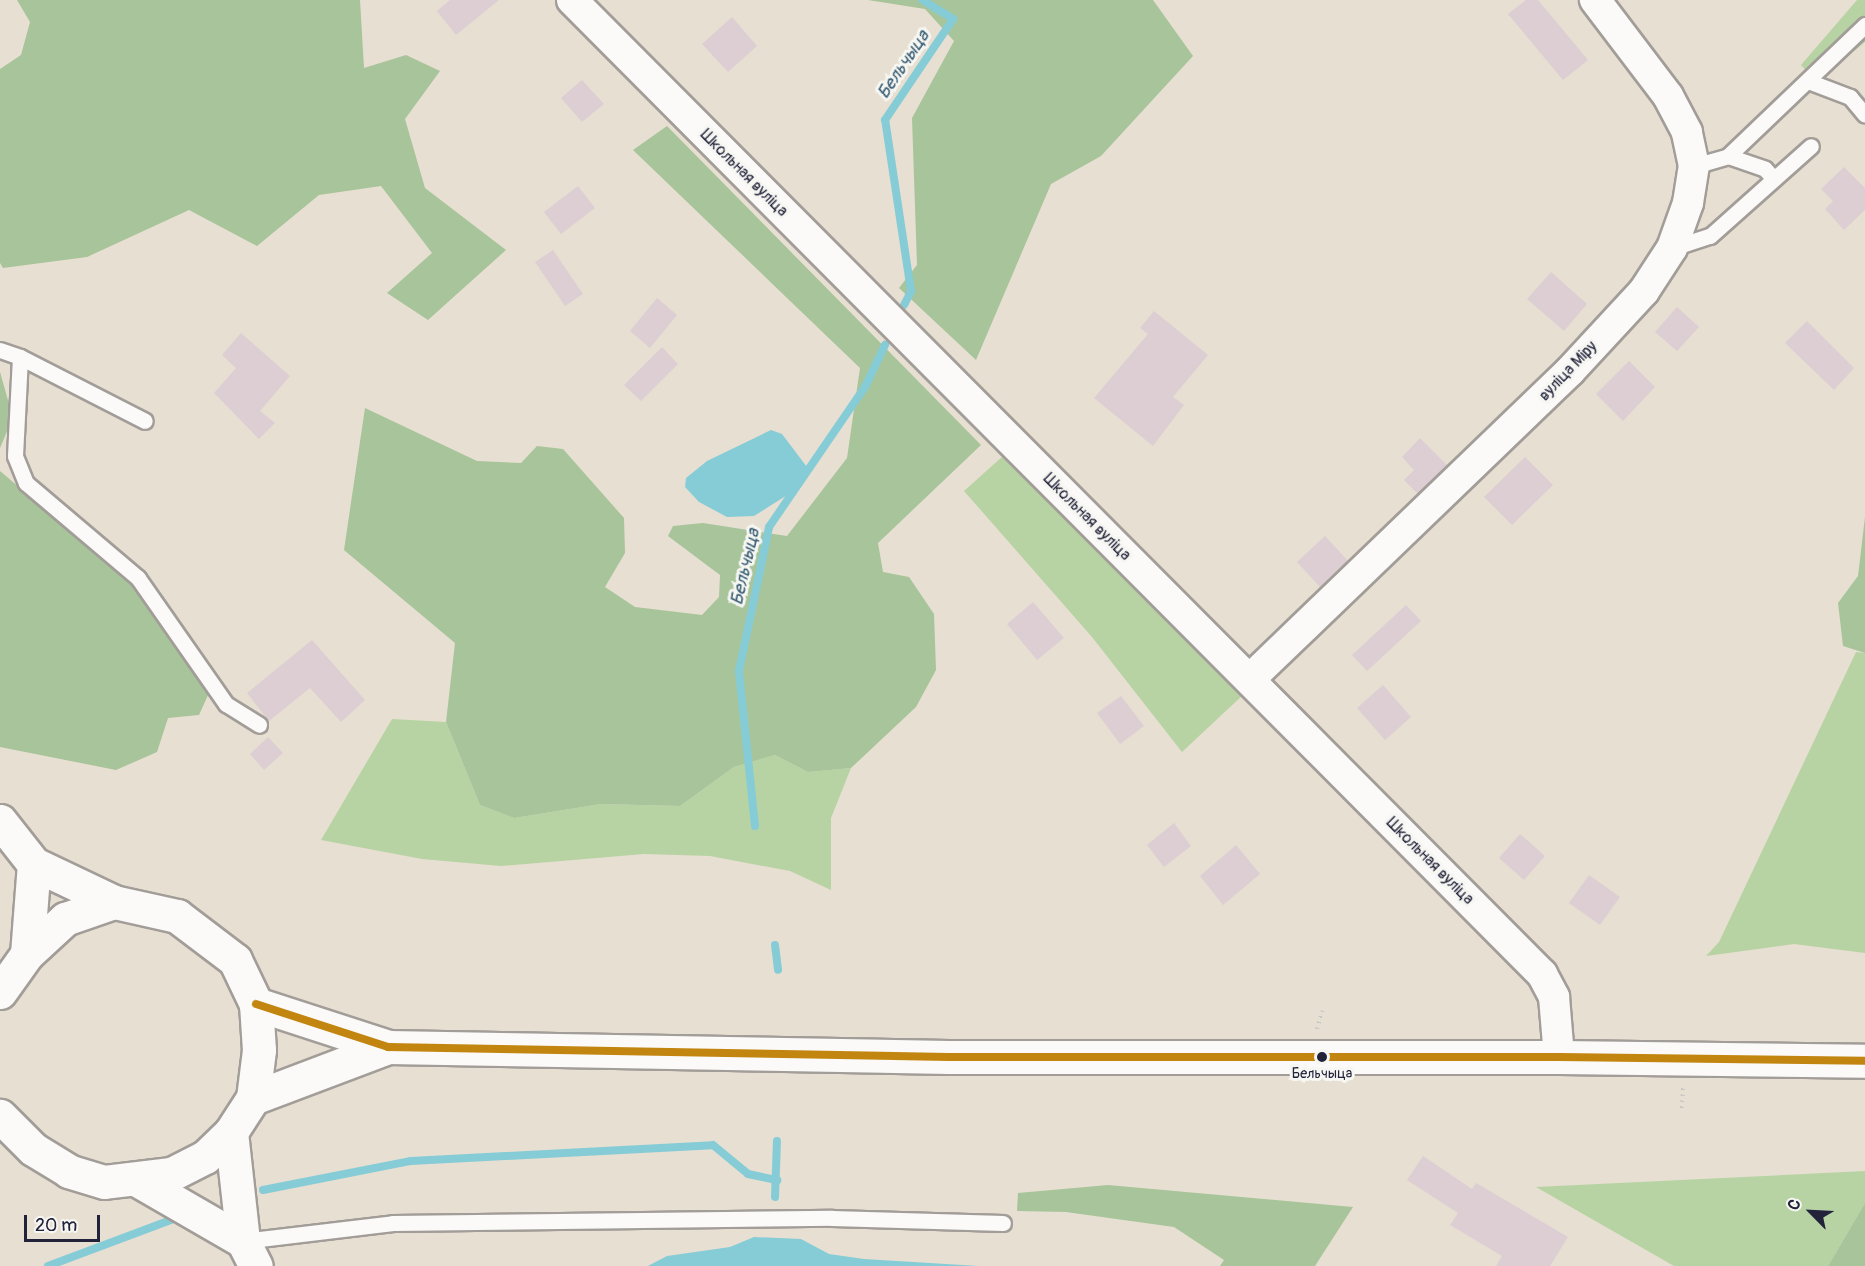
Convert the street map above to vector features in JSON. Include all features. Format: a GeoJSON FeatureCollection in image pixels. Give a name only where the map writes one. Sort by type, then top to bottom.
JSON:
{"type":"FeatureCollection","features":[{"type":"Feature","properties":{"kind":"main road"},"geometry":{"type":"LineString","coordinates":[[0,820],[34,864],[114,902],[177,916],[235,960],[256,1004],[259,1050],[253,1098],[231,1132],[205,1157],[171,1174],[139,1181],[104,1182],[69,1171],[33,1149],[0,1116]]}},
{"type":"Feature","properties":{"kind":"main road"},"geometry":{"type":"LineString","coordinates":[[27,954],[34,864]]}},
{"type":"Feature","properties":{"kind":"main road"},"geometry":{"type":"LineString","coordinates":[[0,992],[27,954],[65,919],[114,902]]}},
{"type":"Feature","properties":{"kind":"main road"},"geometry":{"type":"LineString","coordinates":[[256,1004],[388,1047],[949,1057],[1559,1057],[1865,1061]]}},
{"type":"Feature","properties":{"kind":"main road"},"geometry":{"type":"LineString","coordinates":[[253,1098],[388,1047]]}},
{"type":"Feature","properties":{"kind":"main road"},"geometry":{"type":"LineString","coordinates":[[231,1132],[249,1253]]}},
{"type":"Feature","properties":{"kind":"main road"},"geometry":{"type":"LineString","coordinates":[[139,1181],[249,1253]]}},
{"type":"Feature","properties":{"kind":"street","name":"Школьная вуліца"},"geometry":{"type":"LineString","coordinates":[[572,0],[1542,974],[1554,997],[1559,1057]]}},
{"type":"Feature","properties":{"kind":"street","name":"вуліца Міру"},"geometry":{"type":"LineString","coordinates":[[1250,679],[1570,371],[1644,291],[1672,248],[1688,202],[1694,166],[1687,132],[1668,96],[1595,0]]}},
{"type":"Feature","properties":{"kind":"lane"},"geometry":{"type":"LineString","coordinates":[[1694,166],[1728,156],[1865,25]]}},
{"type":"Feature","properties":{"kind":"lane"},"geometry":{"type":"LineString","coordinates":[[1808,81],[1850,98],[1865,115]]}},
{"type":"Feature","properties":{"kind":"lane"},"geometry":{"type":"LineString","coordinates":[[1672,248],[1710,236],[1811,146]]}},
{"type":"Feature","properties":{"kind":"lane"},"geometry":{"type":"LineString","coordinates":[[1728,156],[1765,169],[1774,179]]}},
{"type":"Feature","properties":{"kind":"lane"},"geometry":{"type":"LineString","coordinates":[[0,350],[20,357],[145,421]]}},
{"type":"Feature","properties":{"kind":"lane"},"geometry":{"type":"LineString","coordinates":[[20,357],[15,456],[18,471],[26,483],[138,578],[226,704],[259,725]]}},
{"type":"Feature","properties":{"kind":"lane"},"geometry":{"type":"LineString","coordinates":[[249,1253],[393,1223],[832,1218],[1003,1223]]}},
{"type":"Feature","properties":{"kind":"green space"},"geometry":{"type":"Polygon","coordinates":[[[17,0],[360,0],[364,68],[406,55],[440,71],[405,119],[425,188],[506,250],[428,320],[387,293],[432,253],[381,186],[319,195],[257,246],[189,210],[87,257],[3,268],[0,263],[0,69],[21,55],[30,22],[17,0]]]}},
{"type":"Feature","properties":{"kind":"green space"},"geometry":{"type":"Polygon","coordinates":[[[868,0],[1153,0],[1193,56],[1101,156],[1051,184],[976,360],[899,288],[917,265],[912,118],[954,41],[925,9],[868,0]]]}},
{"type":"Feature","properties":{"kind":"green space"},"geometry":{"type":"Polygon","coordinates":[[[1857,0],[1865,0],[1865,42],[1817,82],[1801,65],[1857,0]]]}},
{"type":"Feature","properties":{"kind":"green space"},"geometry":{"type":"Polygon","coordinates":[[[667,126],[981,445],[878,543],[883,572],[909,577],[934,614],[936,670],[916,707],[851,768],[808,772],[775,755],[734,767],[680,806],[601,804],[514,818],[480,805],[446,722],[455,643],[344,550],[365,408],[477,461],[521,463],[537,446],[563,449],[624,518],[625,553],[605,587],[635,607],[702,615],[719,597],[720,575],[668,536],[673,526],[703,523],[787,536],[847,458],[860,368],[633,150],[667,126]]]}},
{"type":"Feature","properties":{"kind":"green space"},"geometry":{"type":"Polygon","coordinates":[[[0,372],[9,404],[8,429],[0,448],[0,372]]]}},
{"type":"Feature","properties":{"kind":"green space"},"geometry":{"type":"Polygon","coordinates":[[[1003,456],[1244,694],[1182,752],[1092,637],[964,491],[1003,456]]]}},
{"type":"Feature","properties":{"kind":"green space"},"geometry":{"type":"Polygon","coordinates":[[[0,471],[128,580],[209,693],[199,715],[168,718],[157,752],[116,770],[0,747],[0,471]]]}},
{"type":"Feature","properties":{"kind":"green space"},"geometry":{"type":"Polygon","coordinates":[[[1865,517],[1865,653],[1843,646],[1838,603],[1858,576],[1865,517]]]}},
{"type":"Feature","properties":{"kind":"green space"},"geometry":{"type":"Polygon","coordinates":[[[1856,652],[1865,653],[1865,953],[1794,944],[1706,956],[1719,942],[1856,652]]]}},
{"type":"Feature","properties":{"kind":"green space"},"geometry":{"type":"Polygon","coordinates":[[[392,719],[446,722],[480,805],[514,818],[601,804],[680,806],[734,767],[775,755],[808,772],[851,768],[831,818],[831,890],[790,871],[710,856],[644,854],[501,866],[422,859],[321,840],[392,719]]]}},
{"type":"Feature","properties":{"kind":"green space"},"geometry":{"type":"Polygon","coordinates":[[[1865,1171],[1865,1203],[1828,1266],[1674,1266],[1536,1187],[1865,1171]]]}},
{"type":"Feature","properties":{"kind":"green space"},"geometry":{"type":"Polygon","coordinates":[[[1108,1185],[1353,1207],[1315,1266],[1220,1266],[1224,1260],[1174,1227],[1066,1212],[1017,1211],[1018,1193],[1108,1185]]]}},
{"type":"Feature","properties":{"kind":"green space"},"geometry":{"type":"Polygon","coordinates":[[[1865,1203],[1865,1266],[1828,1266],[1865,1203]]]}},
{"type":"Feature","properties":{"kind":"water"},"geometry":{"type":"Polygon","coordinates":[[[771,430],[782,434],[810,471],[800,487],[754,516],[727,517],[699,502],[685,487],[686,478],[707,461],[771,430]]]}},
{"type":"Feature","properties":{"kind":"water"},"geometry":{"type":"Polygon","coordinates":[[[754,1237],[801,1239],[829,1254],[864,1259],[979,1266],[648,1266],[667,1256],[730,1247],[754,1237]]]}},
{"type":"Feature","properties":{"kind":"building"},"geometry":{"type":"Polygon","coordinates":[[[450,0],[499,0],[456,35],[437,11],[450,0]]]}},
{"type":"Feature","properties":{"kind":"building"},"geometry":{"type":"Polygon","coordinates":[[[1526,0],[1538,0],[1588,60],[1563,80],[1508,14],[1526,0]]]}},
{"type":"Feature","properties":{"kind":"building"},"geometry":{"type":"Polygon","coordinates":[[[732,17],[757,46],[728,72],[702,44],[732,17]]]}},
{"type":"Feature","properties":{"kind":"building"},"geometry":{"type":"Polygon","coordinates":[[[582,80],[604,104],[582,122],[561,98],[582,80]]]}},
{"type":"Feature","properties":{"kind":"building"},"geometry":{"type":"Polygon","coordinates":[[[1844,167],[1865,188],[1865,210],[1844,230],[1825,209],[1833,201],[1821,189],[1844,167]]]}},
{"type":"Feature","properties":{"kind":"building"},"geometry":{"type":"Polygon","coordinates":[[[578,186],[595,208],[561,234],[544,212],[578,186]]]}},
{"type":"Feature","properties":{"kind":"building"},"geometry":{"type":"Polygon","coordinates":[[[553,250],[583,294],[565,306],[535,262],[553,250]]]}},
{"type":"Feature","properties":{"kind":"building"},"geometry":{"type":"Polygon","coordinates":[[[1551,272],[1587,304],[1564,331],[1527,299],[1551,272]]]}},
{"type":"Feature","properties":{"kind":"building"},"geometry":{"type":"Polygon","coordinates":[[[657,298],[677,315],[650,348],[630,331],[657,298]]]}},
{"type":"Feature","properties":{"kind":"building"},"geometry":{"type":"Polygon","coordinates":[[[1677,307],[1699,327],[1677,351],[1655,332],[1677,307]]]}},
{"type":"Feature","properties":{"kind":"building"},"geometry":{"type":"Polygon","coordinates":[[[1154,311],[1208,355],[1173,397],[1184,405],[1153,446],[1094,398],[1148,334],[1140,328],[1154,311]]]}},
{"type":"Feature","properties":{"kind":"building"},"geometry":{"type":"Polygon","coordinates":[[[1807,321],[1854,368],[1834,390],[1785,343],[1807,321]]]}},
{"type":"Feature","properties":{"kind":"building"},"geometry":{"type":"Polygon","coordinates":[[[241,333],[290,376],[260,411],[275,423],[259,439],[214,393],[236,368],[222,355],[241,333]]]}},
{"type":"Feature","properties":{"kind":"building"},"geometry":{"type":"Polygon","coordinates":[[[662,347],[678,364],[641,401],[624,385],[662,347]]]}},
{"type":"Feature","properties":{"kind":"building"},"geometry":{"type":"Polygon","coordinates":[[[1629,361],[1655,387],[1623,421],[1596,394],[1629,361]]]}},
{"type":"Feature","properties":{"kind":"building"},"geometry":{"type":"Polygon","coordinates":[[[1420,438],[1447,465],[1418,494],[1404,480],[1414,470],[1402,457],[1420,438]]]}},
{"type":"Feature","properties":{"kind":"building"},"geometry":{"type":"Polygon","coordinates":[[[1525,457],[1553,485],[1512,525],[1484,497],[1525,457]]]}},
{"type":"Feature","properties":{"kind":"building"},"geometry":{"type":"Polygon","coordinates":[[[1325,536],[1348,561],[1320,587],[1297,562],[1325,536]]]}},
{"type":"Feature","properties":{"kind":"building"},"geometry":{"type":"Polygon","coordinates":[[[1033,602],[1064,638],[1037,660],[1007,624],[1033,602]]]}},
{"type":"Feature","properties":{"kind":"building"},"geometry":{"type":"Polygon","coordinates":[[[1406,605],[1421,621],[1367,671],[1352,655],[1406,605]]]}},
{"type":"Feature","properties":{"kind":"building"},"geometry":{"type":"Polygon","coordinates":[[[312,640],[365,700],[341,722],[310,688],[269,721],[247,693],[312,640]]]}},
{"type":"Feature","properties":{"kind":"building"},"geometry":{"type":"Polygon","coordinates":[[[1383,685],[1411,717],[1385,740],[1357,708],[1383,685]]]}},
{"type":"Feature","properties":{"kind":"building"},"geometry":{"type":"Polygon","coordinates":[[[1121,696],[1144,726],[1120,744],[1097,713],[1121,696]]]}},
{"type":"Feature","properties":{"kind":"building"},"geometry":{"type":"Polygon","coordinates":[[[268,737],[283,753],[264,770],[250,754],[268,737]]]}},
{"type":"Feature","properties":{"kind":"building"},"geometry":{"type":"Polygon","coordinates":[[[1174,823],[1191,846],[1164,867],[1147,845],[1174,823]]]}},
{"type":"Feature","properties":{"kind":"building"},"geometry":{"type":"Polygon","coordinates":[[[1520,834],[1545,856],[1524,880],[1499,858],[1520,834]]]}},
{"type":"Feature","properties":{"kind":"building"},"geometry":{"type":"Polygon","coordinates":[[[1236,845],[1260,874],[1223,905],[1200,876],[1236,845]]]}},
{"type":"Feature","properties":{"kind":"building"},"geometry":{"type":"Polygon","coordinates":[[[1589,875],[1620,897],[1600,925],[1569,903],[1589,875]]]}},
{"type":"Feature","properties":{"kind":"building"},"geometry":{"type":"Polygon","coordinates":[[[1423,1156],[1472,1189],[1476,1183],[1568,1237],[1550,1266],[1496,1266],[1502,1256],[1450,1225],[1458,1213],[1407,1180],[1423,1156]]]}},
{"type":"Feature","properties":{"kind":"waterway","name":"Бельчыца"},"geometry":{"type":"LineString","coordinates":[[904,305],[911,291],[885,120],[953,19],[923,0]]}},
{"type":"Feature","properties":{"kind":"waterway","name":"Бельчыца"},"geometry":{"type":"LineString","coordinates":[[755,826],[739,671],[769,527],[865,387],[885,345]]}},
{"type":"Feature","properties":{"kind":"waterway","name":"Бельчыца"},"geometry":{"type":"LineString","coordinates":[[775,945],[778,970]]}},
{"type":"Feature","properties":{"kind":"waterway","name":"Бельчыца"},"geometry":{"type":"LineString","coordinates":[[775,1197],[777,1141]]}},
{"type":"Feature","properties":{"kind":"waterway"},"geometry":{"type":"LineString","coordinates":[[263,1190],[411,1161],[713,1145],[748,1174],[777,1180]]}},
{"type":"Feature","properties":{"kind":"waterway"},"geometry":{"type":"LineString","coordinates":[[48,1266],[174,1219]]}},
{"type":"Feature","properties":{"kind":"transit line"},"geometry":{"type":"LineString","coordinates":[[256,1004],[388,1047],[949,1057],[1559,1057],[1865,1061]]}},
{"type":"Feature","properties":{"kind":"place","name":"Бельчыца"},"geometry":{"type":"Point","coordinates":[1322,1057]}}]}
